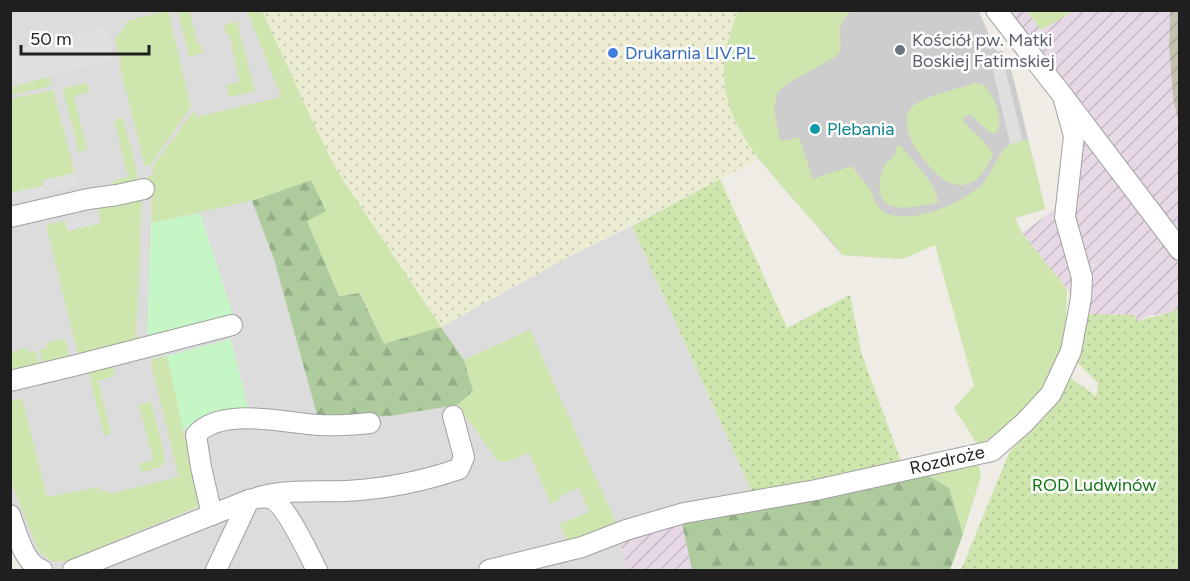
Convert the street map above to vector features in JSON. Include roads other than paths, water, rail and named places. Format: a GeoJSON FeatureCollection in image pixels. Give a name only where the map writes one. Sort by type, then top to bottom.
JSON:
{"type":"FeatureCollection","features":[{"type":"Feature","properties":{"kind":"street","name":"Rozdroże"},"geometry":{"type":"LineString","coordinates":[[489,570],[582,547],[626,530],[684,513],[816,490],[992,451],[1024,423],[1051,394],[1071,351],[1081,298],[1082,278],[1065,217],[1074,136],[1063,96],[996,10]]}},
{"type":"Feature","properties":{"kind":"street"},"geometry":{"type":"LineString","coordinates":[[1063,96],[1179,250]]}},
{"type":"Feature","properties":{"kind":"street"},"geometry":{"type":"LineString","coordinates":[[10,217],[144,189]]}},
{"type":"Feature","properties":{"kind":"street"},"geometry":{"type":"LineString","coordinates":[[10,381],[232,325]]}},
{"type":"Feature","properties":{"kind":"street"},"geometry":{"type":"LineString","coordinates":[[74,570],[254,499],[287,491],[364,489],[432,477],[459,469],[464,457],[453,416]]}},
{"type":"Feature","properties":{"kind":"street"},"geometry":{"type":"LineString","coordinates":[[212,515],[197,447],[196,435],[202,428],[244,417],[317,425],[342,426],[370,423]]}},
{"type":"Feature","properties":{"kind":"street"},"geometry":{"type":"LineString","coordinates":[[216,570],[254,499]]}},
{"type":"Feature","properties":{"kind":"street"},"geometry":{"type":"LineString","coordinates":[[254,499],[272,499],[282,507],[317,570]]}},
{"type":"Feature","properties":{"kind":"street"},"geometry":{"type":"LineString","coordinates":[[10,515],[27,558],[37,569],[42,570]]}},
{"type":"Feature","properties":{"kind":"place","name":"Kościół pw. Matki Boskiej Fatimskiej"},"geometry":{"type":"Point","coordinates":[900,50]}},
{"type":"Feature","properties":{"kind":"place","name":"Drukarnia LIV.PL"},"geometry":{"type":"Point","coordinates":[613,53]}},
{"type":"Feature","properties":{"kind":"place","name":"Plebania"},"geometry":{"type":"Point","coordinates":[815,129]}},
{"type":"Feature","properties":{"kind":"park label","name":"ROD Ludwinów"},"geometry":{"type":"Point","coordinates":[1094,485]}}]}
